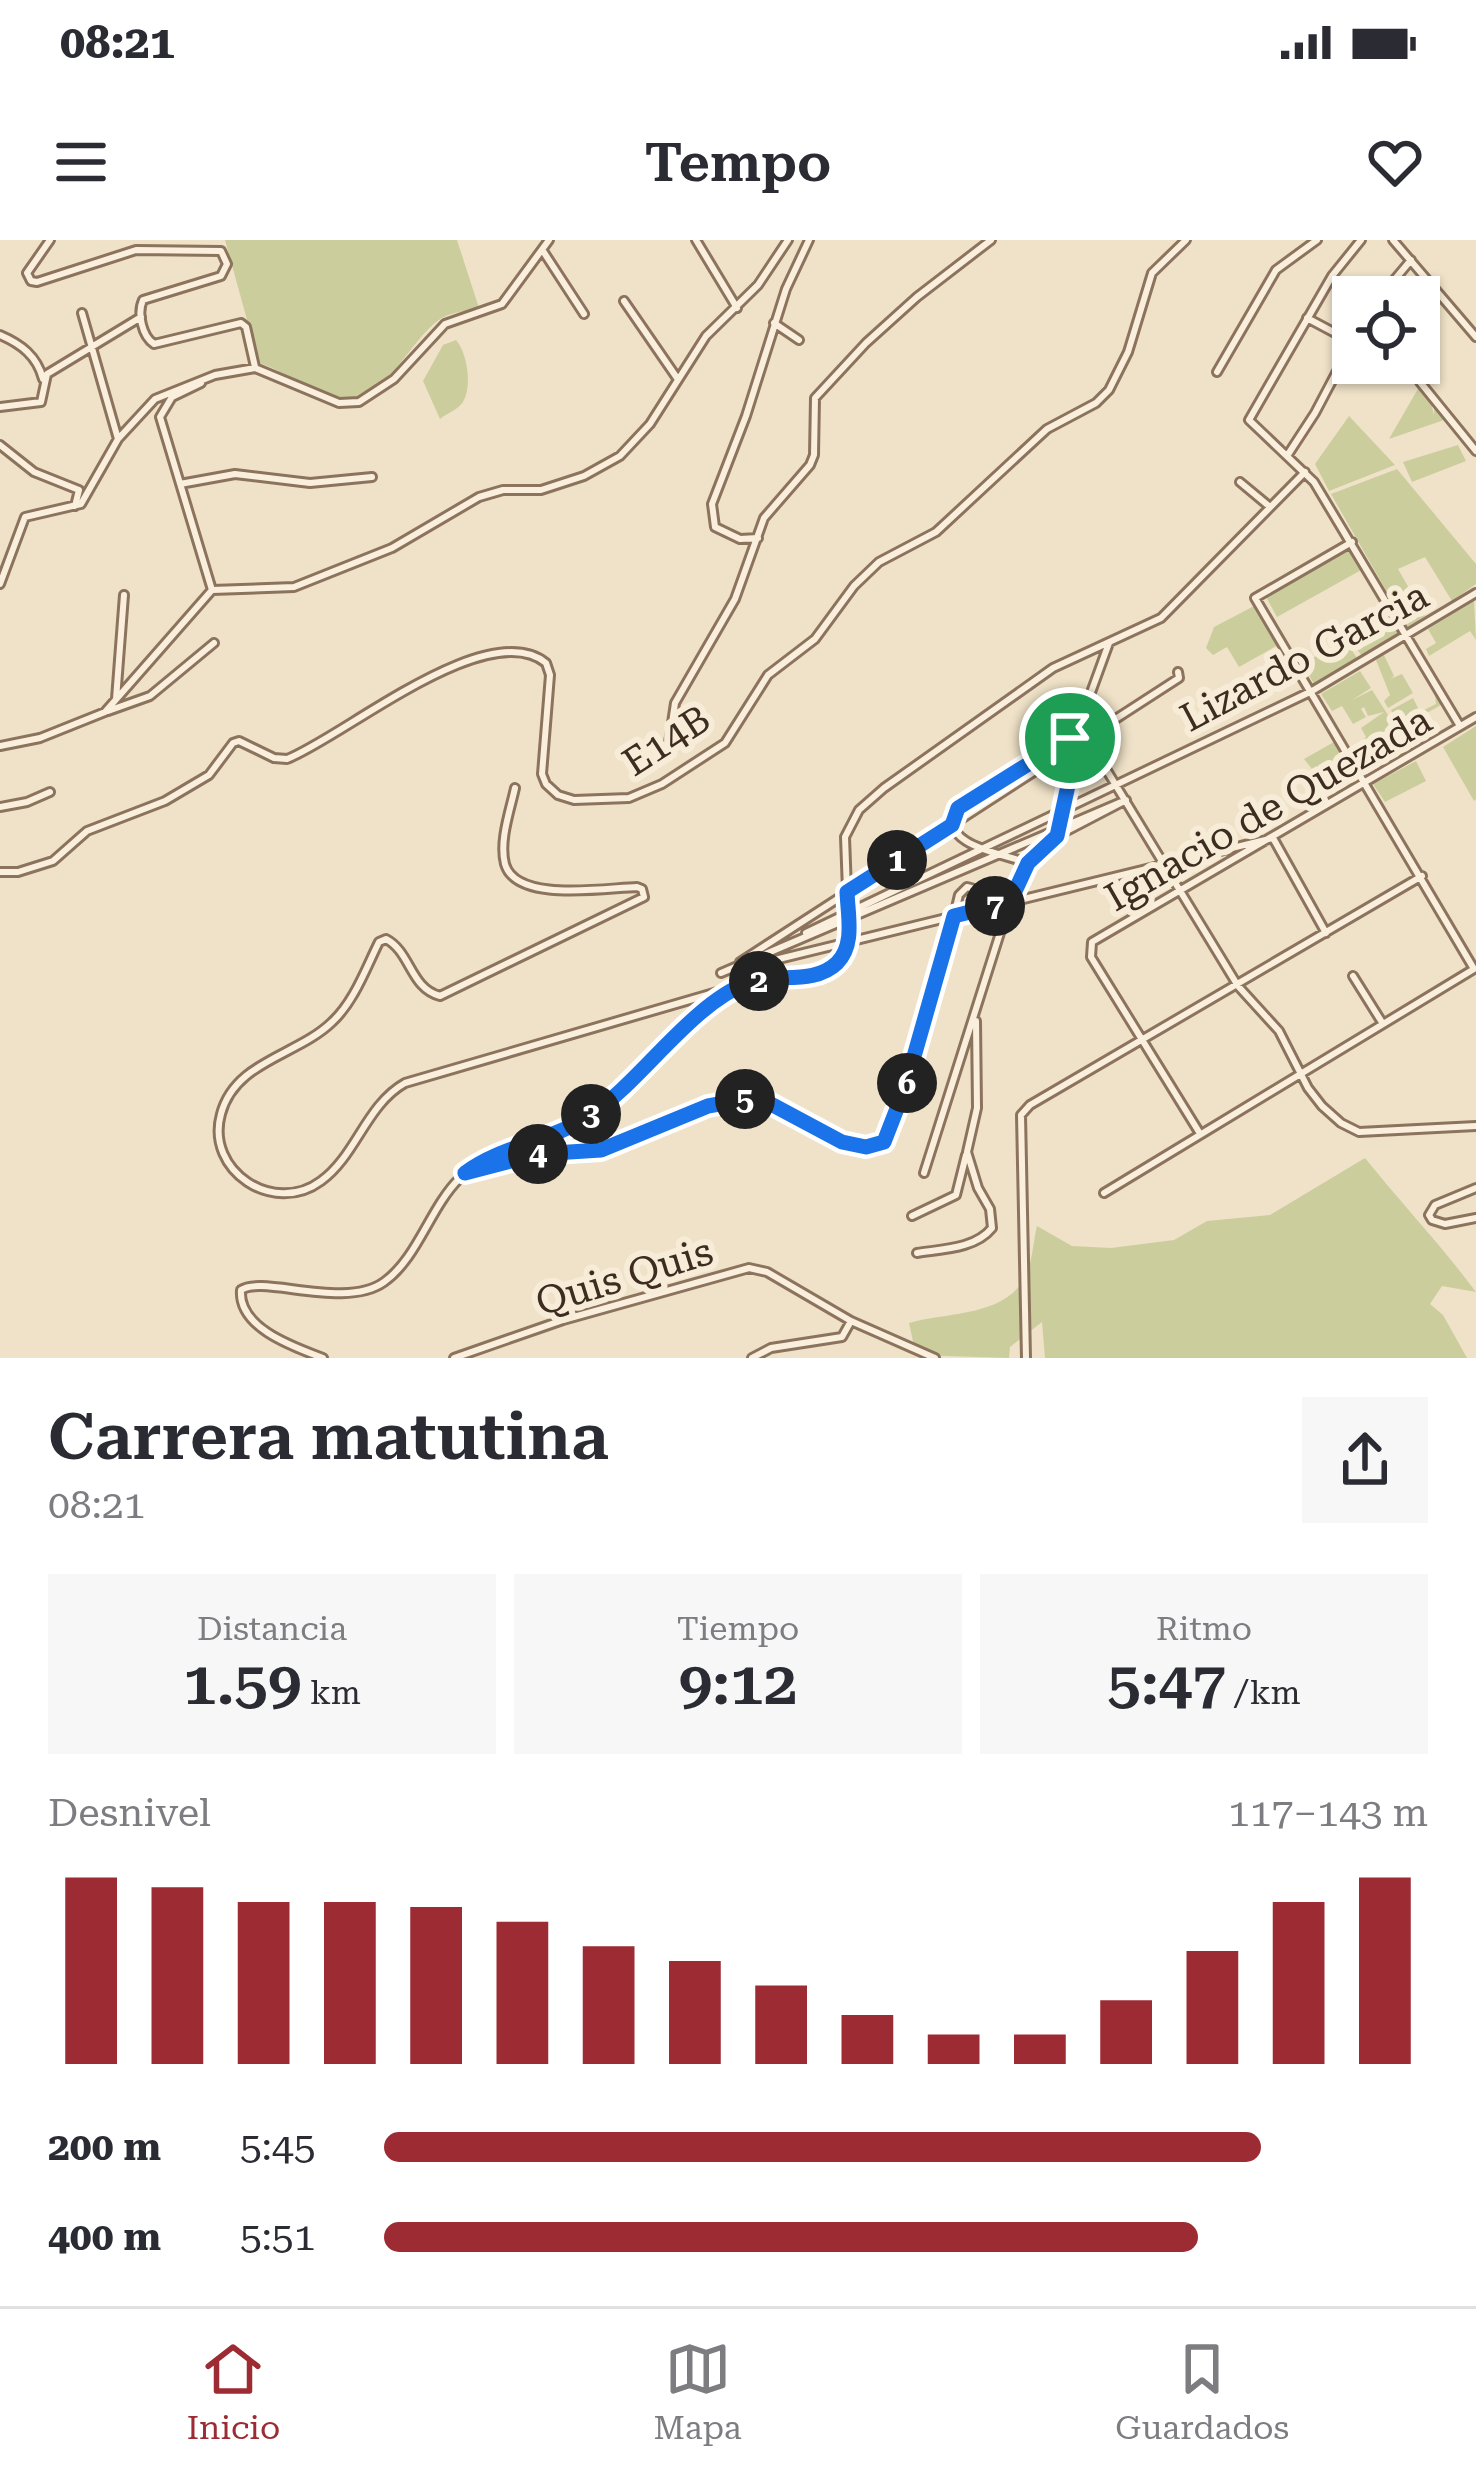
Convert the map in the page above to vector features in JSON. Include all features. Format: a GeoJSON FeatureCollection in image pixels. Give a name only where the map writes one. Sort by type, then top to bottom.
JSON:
{"type":"FeatureCollection","features":[{"type":"Feature","properties":{"kind":"street"},"geometry":{"type":"LineString","coordinates":[[50,240],[27,273],[31,281],[37,283],[136,250],[212,250],[225,255],[227,270],[221,276],[143,300],[141,317],[154,344],[241,323],[255,368]]}},
{"type":"Feature","properties":{"kind":"street"},"geometry":{"type":"LineString","coordinates":[[0,584],[26,517],[75,506],[86,498],[118,440],[155,399],[215,375],[255,368],[339,403],[359,402],[394,379],[445,324],[502,304],[549,240]]}},
{"type":"Feature","properties":{"kind":"street"},"geometry":{"type":"LineString","coordinates":[[696,240],[737,308]]}},
{"type":"Feature","properties":{"kind":"street"},"geometry":{"type":"LineString","coordinates":[[105,712],[212,590],[294,587],[392,548],[479,496],[503,490],[542,490],[584,476],[620,456],[638,440],[706,336],[737,308],[788,240]]}},
{"type":"Feature","properties":{"kind":"street"},"geometry":{"type":"LineString","coordinates":[[668,743],[675,703],[735,599],[772,507],[810,465],[815,398],[916,297],[991,240]]}},
{"type":"Feature","properties":{"kind":"street","name":"E14B"},"geometry":{"type":"LineString","coordinates":[[0,872],[18,872],[53,861],[87,831],[165,801],[209,775],[233,743],[287,759],[419,681],[500,655],[525,654],[546,663],[550,675],[542,774],[558,794],[574,800],[629,798],[662,784],[724,742],[768,675],[815,639],[854,586],[879,562],[936,532],[1047,429],[1096,404],[1109,390],[1127,352],[1152,273],[1186,240]]}},
{"type":"Feature","properties":{"kind":"street"},"geometry":{"type":"LineString","coordinates":[[1216,372],[1276,271],[1318,240]]}},
{"type":"Feature","properties":{"kind":"street"},"geometry":{"type":"LineString","coordinates":[[1361,240],[1332,276],[1281,369],[1249,415],[1252,426],[1305,472],[1352,542],[1460,726]]}},
{"type":"Feature","properties":{"kind":"street"},"geometry":{"type":"LineString","coordinates":[[1393,240],[1476,337]]}},
{"type":"Feature","properties":{"kind":"street"},"geometry":{"type":"LineString","coordinates":[[758,538],[724,534],[711,517],[805,241]]}},
{"type":"Feature","properties":{"kind":"street"},"geometry":{"type":"LineString","coordinates":[[543,250],[584,314]]}},
{"type":"Feature","properties":{"kind":"street"},"geometry":{"type":"LineString","coordinates":[[1398,276],[1411,260]]}},
{"type":"Feature","properties":{"kind":"street"},"geometry":{"type":"LineString","coordinates":[[624,301],[677,378]]}},
{"type":"Feature","properties":{"kind":"street"},"geometry":{"type":"LineString","coordinates":[[82,314],[118,440]]}},
{"type":"Feature","properties":{"kind":"street"},"geometry":{"type":"LineString","coordinates":[[0,407],[41,402],[51,371],[141,317]]}},
{"type":"Feature","properties":{"kind":"street"},"geometry":{"type":"LineString","coordinates":[[1307,318],[1332,331]]}},
{"type":"Feature","properties":{"kind":"street"},"geometry":{"type":"LineString","coordinates":[[774,323],[800,340]]}},
{"type":"Feature","properties":{"kind":"street"},"geometry":{"type":"LineString","coordinates":[[0,335],[35,359],[44,387]]}},
{"type":"Feature","properties":{"kind":"street"},"geometry":{"type":"LineString","coordinates":[[212,590],[161,421],[163,407],[178,394],[215,375]]}},
{"type":"Feature","properties":{"kind":"street"},"geometry":{"type":"LineString","coordinates":[[1287,456],[1332,381]]}},
{"type":"Feature","properties":{"kind":"street"},"geometry":{"type":"LineString","coordinates":[[1422,384],[1476,451]]}},
{"type":"Feature","properties":{"kind":"street"},"geometry":{"type":"LineString","coordinates":[[0,445],[43,478],[79,490],[75,506]]}},
{"type":"Feature","properties":{"kind":"street"},"geometry":{"type":"LineString","coordinates":[[514,788],[503,847],[513,878],[537,890],[637,887],[645,892],[642,900],[440,996],[419,985],[395,944],[386,938],[379,942],[337,1018],[253,1070],[226,1099],[218,1137],[239,1178],[254,1187],[289,1195],[322,1181],[386,1097],[405,1083],[748,983],[821,974],[839,961],[849,942],[845,837],[859,810],[1053,668],[1161,618],[1305,472]]}},
{"type":"Feature","properties":{"kind":"street"},"geometry":{"type":"LineString","coordinates":[[178,484],[235,474],[310,483],[372,477]]}},
{"type":"Feature","properties":{"kind":"street"},"geometry":{"type":"LineString","coordinates":[[1240,482],[1270,507]]}},
{"type":"Feature","properties":{"kind":"street"},"geometry":{"type":"LineString","coordinates":[[1104,1192],[1474,969],[1255,598],[1352,542]]}},
{"type":"Feature","properties":{"kind":"street","name":"Lizardo Garcia"},"geometry":{"type":"LineString","coordinates":[[722,973],[1312,691],[1476,593]]}},
{"type":"Feature","properties":{"kind":"street"},"geometry":{"type":"LineString","coordinates":[[116,703],[124,596]]}},
{"type":"Feature","properties":{"kind":"street"},"geometry":{"type":"LineString","coordinates":[[0,746],[40,738],[150,696],[214,643]]}},
{"type":"Feature","properties":{"kind":"street"},"geometry":{"type":"LineString","coordinates":[[1058,832],[1076,742],[1108,643]]}},
{"type":"Feature","properties":{"kind":"street"},"geometry":{"type":"LineString","coordinates":[[722,973],[952,825],[958,808],[1063,740],[1076,742],[1179,678],[1178,672]]}},
{"type":"Feature","properties":{"kind":"street","name":"Ignacio de Quezada"},"geometry":{"type":"LineString","coordinates":[[1144,1040],[1089,947],[1476,716]]}},
{"type":"Feature","properties":{"kind":"street"},"geometry":{"type":"LineString","coordinates":[[1098,756],[1238,986],[1279,1031],[1322,1106],[1359,1132],[1476,1126]]}},
{"type":"Feature","properties":{"kind":"street"},"geometry":{"type":"LineString","coordinates":[[0,807],[50,792]]}},
{"type":"Feature","properties":{"kind":"street","name":"Lizardo Garcia"},"geometry":{"type":"LineString","coordinates":[[848,916],[1126,800]]}},
{"type":"Feature","properties":{"kind":"street"},"geometry":{"type":"LineString","coordinates":[[952,825],[962,841],[1028,863]]}},
{"type":"Feature","properties":{"kind":"street","name":"Lizardo Garcia"},"geometry":{"type":"LineString","coordinates":[[924,1173],[1011,901],[1028,863],[1058,832]]}},
{"type":"Feature","properties":{"kind":"street"},"geometry":{"type":"LineString","coordinates":[[722,973],[1273,838],[1326,933]]}},
{"type":"Feature","properties":{"kind":"street"},"geometry":{"type":"LineString","coordinates":[[1025,1358],[1021,1114],[1422,876]]}},
{"type":"Feature","properties":{"kind":"street"},"geometry":{"type":"LineString","coordinates":[[465,1173],[538,1154],[601,1150],[708,1106],[758,1097],[842,1142],[866,1147],[884,1142],[905,1088],[959,895],[967,887],[1011,901]]}},
{"type":"Feature","properties":{"kind":"street"},"geometry":{"type":"LineString","coordinates":[[1353,976],[1383,1024]]}},
{"type":"Feature","properties":{"kind":"street"},"geometry":{"type":"LineString","coordinates":[[323,1358],[263,1329],[243,1306],[241,1291],[256,1284],[303,1293],[364,1292],[375,1287],[395,1273],[465,1173],[489,1156],[588,1117],[696,1020],[748,983]]}},
{"type":"Feature","properties":{"kind":"street"},"geometry":{"type":"LineString","coordinates":[[912,1216],[956,1195],[977,1108],[976,1017]]}},
{"type":"Feature","properties":{"kind":"street"},"geometry":{"type":"LineString","coordinates":[[1144,1040],[1199,1132]]}},
{"type":"Feature","properties":{"kind":"street"},"geometry":{"type":"LineString","coordinates":[[916,1253],[957,1247],[984,1237],[992,1228],[990,1209],[967,1152]]}},
{"type":"Feature","properties":{"kind":"street"},"geometry":{"type":"LineString","coordinates":[[1476,1189],[1435,1205],[1430,1215],[1445,1224],[1476,1218]]}},
{"type":"Feature","properties":{"kind":"street","name":"Quis Quis"},"geometry":{"type":"LineString","coordinates":[[454,1358],[563,1320],[748,1268],[767,1272],[851,1321],[935,1358]]}},
{"type":"Feature","properties":{"kind":"street"},"geometry":{"type":"LineString","coordinates":[[752,1358],[772,1348],[842,1337],[851,1321]]}},
{"type":"Feature","properties":{"kind":"green space"},"geometry":{"type":"Polygon","coordinates":[[[225,240],[457,240],[479,308],[455,313],[431,326],[387,378],[363,396],[337,397],[259,363],[225,240]]]}},
{"type":"Feature","properties":{"kind":"green space"},"geometry":{"type":"Polygon","coordinates":[[[456,340],[465,360],[466,394],[460,406],[440,419],[423,381],[443,345],[456,340]]]}},
{"type":"Feature","properties":{"kind":"green space"},"geometry":{"type":"Polygon","coordinates":[[[1419,387],[1431,402],[1434,416],[1434,406],[1444,420],[1389,439],[1419,387]]]}},
{"type":"Feature","properties":{"kind":"green space"},"geometry":{"type":"Polygon","coordinates":[[[1349,416],[1395,465],[1329,491],[1315,464],[1349,416]]]}},
{"type":"Feature","properties":{"kind":"green space"},"geometry":{"type":"Polygon","coordinates":[[[1458,445],[1466,461],[1412,482],[1403,462],[1458,445]]]}},
{"type":"Feature","properties":{"kind":"green space"},"geometry":{"type":"Polygon","coordinates":[[[1397,469],[1476,564],[1476,584],[1452,601],[1425,557],[1398,569],[1425,616],[1407,627],[1331,494],[1397,469]]]}},
{"type":"Feature","properties":{"kind":"green space"},"geometry":{"type":"Polygon","coordinates":[[[1350,549],[1363,569],[1277,617],[1266,597],[1350,549]]]}},
{"type":"Feature","properties":{"kind":"green space"},"geometry":{"type":"Polygon","coordinates":[[[1474,601],[1476,640],[1470,631],[1429,656],[1426,649],[1436,643],[1428,629],[1474,601]]]}},
{"type":"Feature","properties":{"kind":"green space"},"geometry":{"type":"Polygon","coordinates":[[[1256,605],[1280,644],[1239,667],[1227,647],[1213,655],[1206,648],[1214,627],[1256,605]]]}},
{"type":"Feature","properties":{"kind":"green space"},"geometry":{"type":"Polygon","coordinates":[[[1389,615],[1399,633],[1362,656],[1348,638],[1389,615]]]}},
{"type":"Feature","properties":{"kind":"green space"},"geometry":{"type":"Polygon","coordinates":[[[1345,640],[1357,658],[1314,684],[1302,664],[1345,640]]]}},
{"type":"Feature","properties":{"kind":"green space"},"geometry":{"type":"Polygon","coordinates":[[[1384,655],[1394,676],[1390,679],[1402,674],[1413,693],[1388,708],[1384,701],[1390,695],[1376,660],[1384,655]]]}},
{"type":"Feature","properties":{"kind":"green space"},"geometry":{"type":"Polygon","coordinates":[[[1360,671],[1371,688],[1352,700],[1372,690],[1397,729],[1359,752],[1355,747],[1366,737],[1361,728],[1384,712],[1368,716],[1364,707],[1366,717],[1353,724],[1342,706],[1332,711],[1321,694],[1360,671]]]}},
{"type":"Feature","properties":{"kind":"green space"},"geometry":{"type":"Polygon","coordinates":[[[1435,695],[1441,705],[1400,728],[1391,710],[1413,698],[1420,712],[1436,704],[1435,695]]]}},
{"type":"Feature","properties":{"kind":"green space"},"geometry":{"type":"Polygon","coordinates":[[[1476,726],[1476,799],[1474,801],[1443,747],[1476,726]]]}},
{"type":"Feature","properties":{"kind":"green space"},"geometry":{"type":"Polygon","coordinates":[[[1334,742],[1345,759],[1310,781],[1304,779],[1312,769],[1304,759],[1334,742]]]}},
{"type":"Feature","properties":{"kind":"green space"},"geometry":{"type":"Polygon","coordinates":[[[1416,761],[1426,781],[1385,802],[1373,784],[1416,761]]]}},
{"type":"Feature","properties":{"kind":"green space"},"geometry":{"type":"Polygon","coordinates":[[[1365,1158],[1476,1292],[1442,1286],[1430,1304],[1443,1315],[1467,1358],[1045,1358],[1042,1322],[1010,1347],[1009,1358],[916,1355],[909,1323],[986,1307],[1013,1293],[1028,1269],[1037,1226],[1072,1246],[1111,1248],[1174,1240],[1207,1221],[1270,1215],[1365,1158]]]}},
{"type":"Feature","properties":{"kind":"route"},"geometry":{"type":"LineString","coordinates":[[1070,738],[1077,744],[1057,836],[1028,863],[1010,902],[954,916],[905,1088],[884,1142],[866,1147],[842,1142],[758,1097],[708,1106],[601,1150],[538,1154],[465,1173],[489,1156],[588,1117],[710,1008],[748,983],[821,974],[833,967],[849,944],[847,892],[952,825],[958,808],[1070,738]]}}]}
